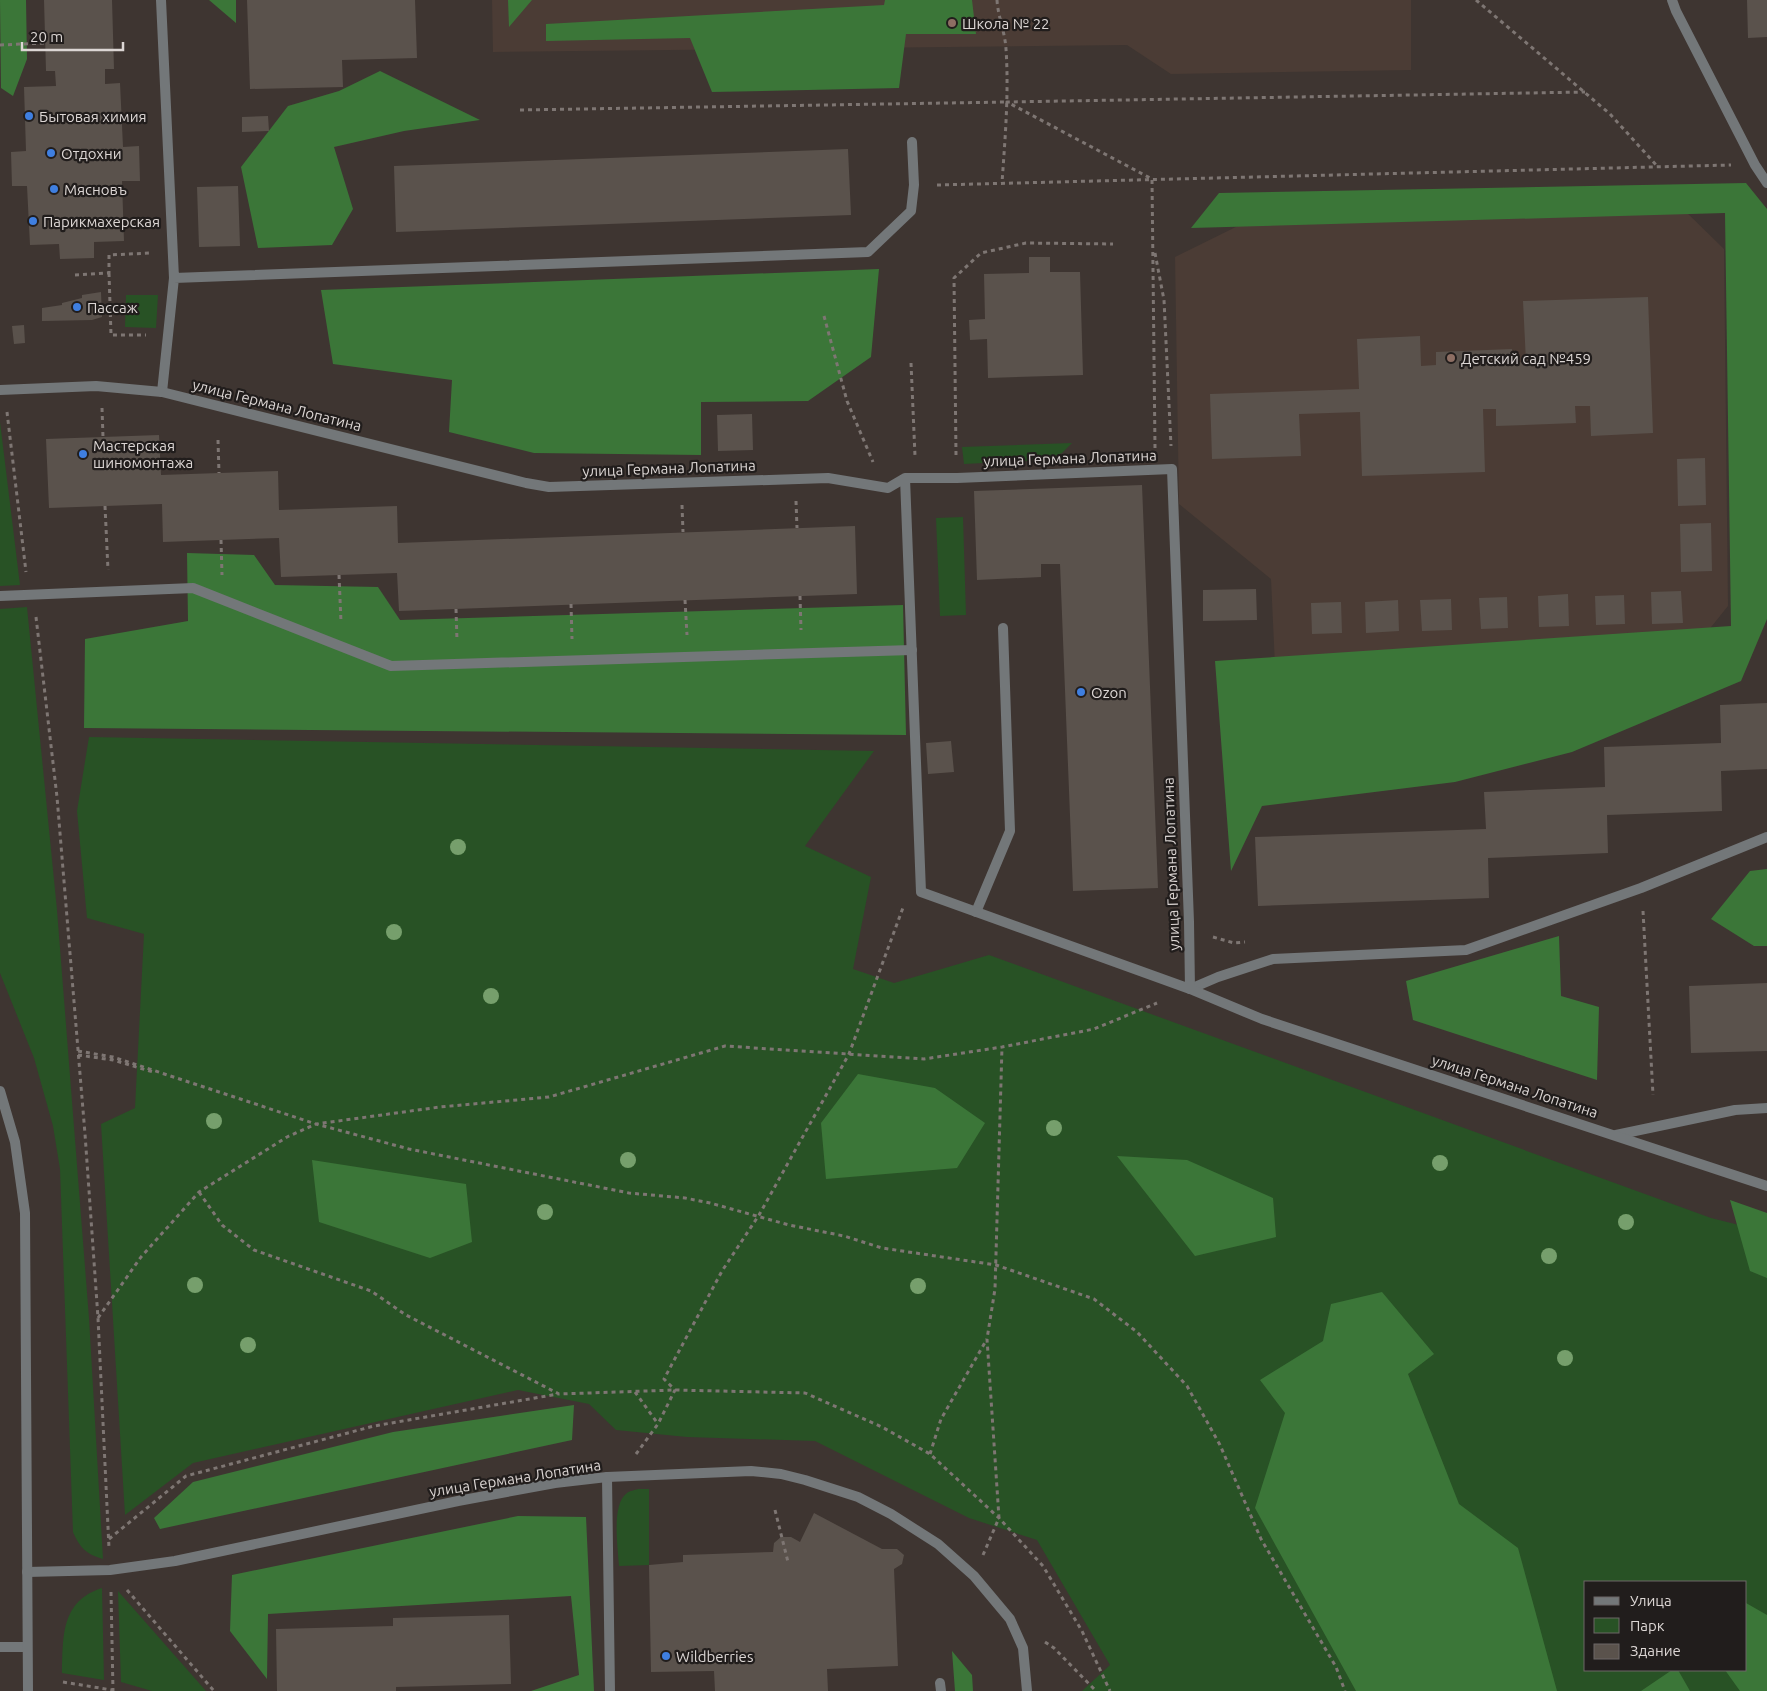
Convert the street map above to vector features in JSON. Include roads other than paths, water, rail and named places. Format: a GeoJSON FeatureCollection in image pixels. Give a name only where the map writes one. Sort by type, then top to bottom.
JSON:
{"type":"FeatureCollection","features":[{"type":"Feature","properties":{"kind":"street"},"geometry":{"type":"LineString","coordinates":[[161,0],[174,278],[162,392]]}},
{"type":"Feature","properties":{"kind":"street"},"geometry":{"type":"LineString","coordinates":[[1672,0],[1676,11],[1767,183]]}},
{"type":"Feature","properties":{"kind":"street"},"geometry":{"type":"LineString","coordinates":[[174,278],[868,252],[911,211],[914,185],[912,142]]}},
{"type":"Feature","properties":{"kind":"street","name":"улица Германа Лопатина"},"geometry":{"type":"LineString","coordinates":[[3,389],[96,386],[162,392],[526,484],[549,487],[828,478],[888,488],[905,478],[957,478],[1172,469],[1190,989],[1262,1019],[1767,1186]]}},
{"type":"Feature","properties":{"kind":"street"},"geometry":{"type":"LineString","coordinates":[[905,478],[921,892],[1190,989],[1218,977],[1273,960],[1466,950],[1641,888],[1767,837]]}},
{"type":"Feature","properties":{"kind":"street"},"geometry":{"type":"LineString","coordinates":[[0,596],[193,588],[391,666],[912,650]]}},
{"type":"Feature","properties":{"kind":"street"},"geometry":{"type":"LineString","coordinates":[[976,912],[1010,831],[1003,628]]}},
{"type":"Feature","properties":{"kind":"street"},"geometry":{"type":"LineString","coordinates":[[0,1091],[15,1142],[25,1213],[28,1691]]}},
{"type":"Feature","properties":{"kind":"street"},"geometry":{"type":"LineString","coordinates":[[1616,1135],[1735,1110],[1767,1108]]}},
{"type":"Feature","properties":{"kind":"street","name":"улица Германа Лопатина"},"geometry":{"type":"LineString","coordinates":[[27,1572],[110,1570],[175,1561],[458,1501],[555,1483],[607,1478],[751,1471],[782,1474],[858,1497],[891,1514],[938,1544],[974,1576],[1010,1619],[1023,1648],[1027,1691]]}},
{"type":"Feature","properties":{"kind":"street"},"geometry":{"type":"LineString","coordinates":[[607,1478],[610,1691]]}},
{"type":"Feature","properties":{"kind":"street"},"geometry":{"type":"LineString","coordinates":[[0,1647],[28,1647]]}},
{"type":"Feature","properties":{"kind":"place","name":"Школа № 22"},"geometry":{"type":"Point","coordinates":[952,23]}},
{"type":"Feature","properties":{"kind":"place","name":"Бытовая химия"},"geometry":{"type":"Point","coordinates":[29,116]}},
{"type":"Feature","properties":{"kind":"place","name":"Отдохни"},"geometry":{"type":"Point","coordinates":[51,153]}},
{"type":"Feature","properties":{"kind":"place","name":"Мясновъ"},"geometry":{"type":"Point","coordinates":[54,189]}},
{"type":"Feature","properties":{"kind":"place","name":"Парикмахерская"},"geometry":{"type":"Point","coordinates":[33,221]}},
{"type":"Feature","properties":{"kind":"place","name":"Пассаж"},"geometry":{"type":"Point","coordinates":[77,307]}},
{"type":"Feature","properties":{"kind":"place","name":"Детский сад №459"},"geometry":{"type":"Point","coordinates":[1451,358]}},
{"type":"Feature","properties":{"kind":"place","name":"Мастерская шиномонтажа"},"geometry":{"type":"Point","coordinates":[83,454]}},
{"type":"Feature","properties":{"kind":"place","name":"Ozon"},"geometry":{"type":"Point","coordinates":[1081,692]}},
{"type":"Feature","properties":{"kind":"place","name":"Wildberries"},"geometry":{"type":"Point","coordinates":[666,1656]}}]}
